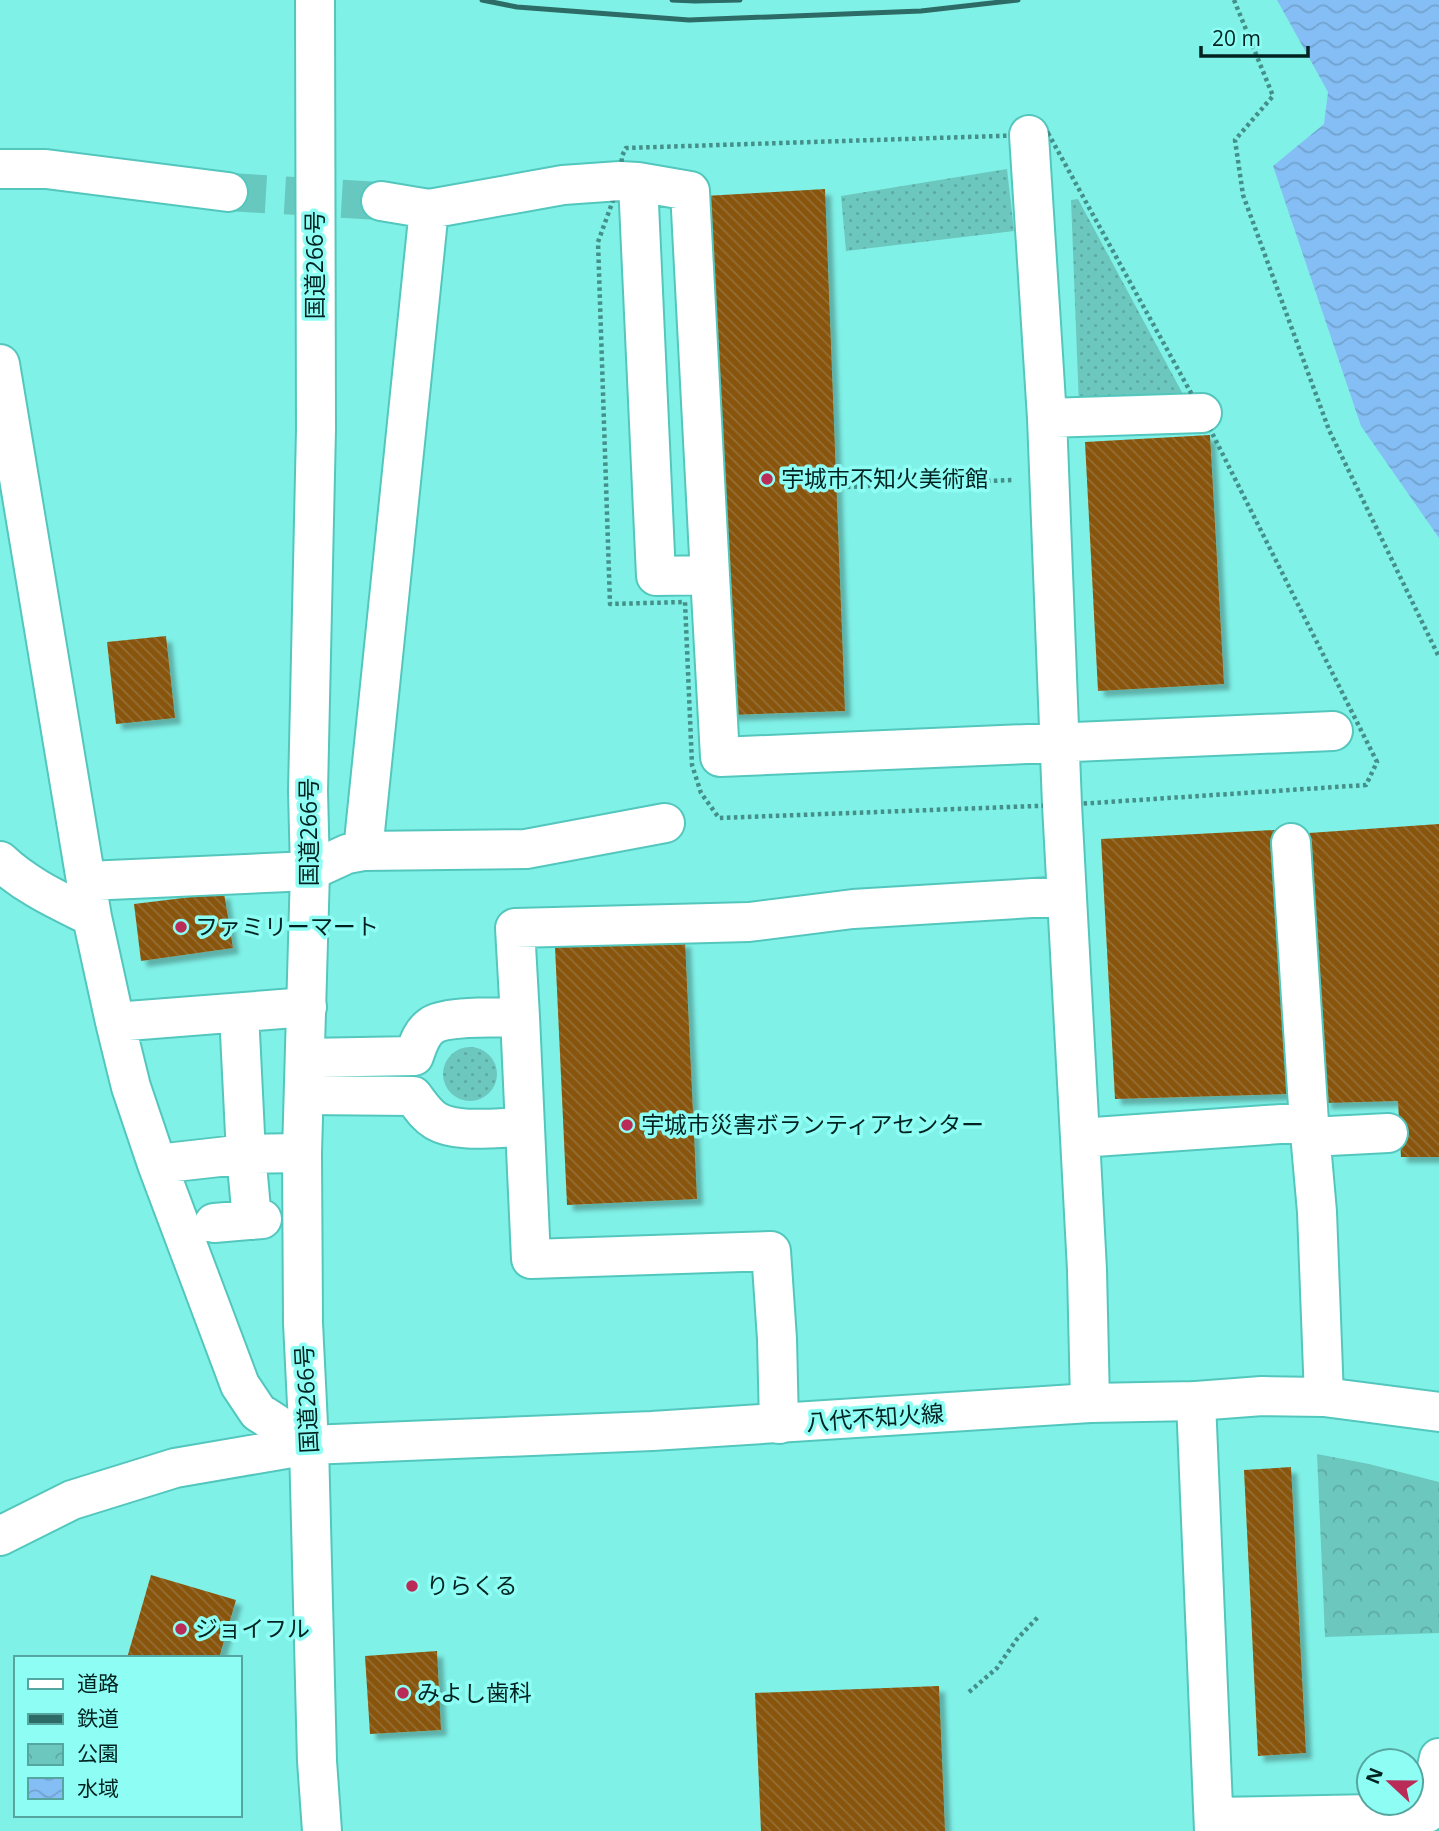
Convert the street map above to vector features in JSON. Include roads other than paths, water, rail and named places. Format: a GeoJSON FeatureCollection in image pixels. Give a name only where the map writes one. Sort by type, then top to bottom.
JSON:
{"type":"FeatureCollection","features":[{"type":"Feature","properties":{"kind":"main road","name":"国道266号"},"geometry":{"type":"LineString","coordinates":[[315,1],[316,429],[308,791],[310,871],[302,1153],[303,1323],[317,1761],[322,1831]]}},
{"type":"Feature","properties":{"kind":"main road"},"geometry":{"type":"LineString","coordinates":[[1029,135],[1047,418],[1066,896],[1087,1270],[1090,1404]]}},
{"type":"Feature","properties":{"kind":"main road"},"geometry":{"type":"LineString","coordinates":[[0,169],[46,169],[228,192]]}},
{"type":"Feature","properties":{"kind":"main road"},"geometry":{"type":"LineString","coordinates":[[629,181],[656,576],[709,575]]}},
{"type":"Feature","properties":{"kind":"main road"},"geometry":{"type":"LineString","coordinates":[[381,201],[429,209],[563,185],[629,181],[691,191],[720,757],[1334,731]]}},
{"type":"Feature","properties":{"kind":"main road"},"geometry":{"type":"LineString","coordinates":[[363,851],[429,209]]}},
{"type":"Feature","properties":{"kind":"main road"},"geometry":{"type":"LineString","coordinates":[[0,364],[90,899],[131,1087],[240,1385],[258,1412],[309,1445]]}},
{"type":"Feature","properties":{"kind":"main road"},"geometry":{"type":"LineString","coordinates":[[1047,418],[1202,413]]}},
{"type":"Feature","properties":{"kind":"main road"},"geometry":{"type":"LineString","coordinates":[[0,861],[47,894],[90,899],[310,871],[347,854],[363,851],[526,849],[665,823]]}},
{"type":"Feature","properties":{"kind":"main road"},"geometry":{"type":"LineString","coordinates":[[1292,843],[1317,1212],[1324,1397]]}},
{"type":"Feature","properties":{"kind":"main road"},"geometry":{"type":"LineString","coordinates":[[779,1424],[771,1251],[531,1259],[515,928],[749,922],[853,909],[1066,896]]}},
{"type":"Feature","properties":{"kind":"main road"},"geometry":{"type":"LineString","coordinates":[[116,1022],[307,1007]]}},
{"type":"Feature","properties":{"kind":"main road"},"geometry":{"type":"LineString","coordinates":[[214,1223],[257,1219],[246,1154],[239,1013]]}},
{"type":"Feature","properties":{"kind":"main road"},"geometry":{"type":"LineString","coordinates":[[305,1077],[414,1056],[420,1038],[431,1026],[446,1020],[520,1017]]}},
{"type":"Feature","properties":{"kind":"main road"},"geometry":{"type":"LineString","coordinates":[[305,1077],[414,1096],[426,1113],[437,1122],[456,1128],[525,1126]]}},
{"type":"Feature","properties":{"kind":"main road"},"geometry":{"type":"LineString","coordinates":[[1080,1138],[1310,1130],[1388,1133]]}},
{"type":"Feature","properties":{"kind":"main road"},"geometry":{"type":"LineString","coordinates":[[157,1164],[246,1154],[302,1153]]}},
{"type":"Feature","properties":{"kind":"main road","name":"八代不知火線"},"geometry":{"type":"LineString","coordinates":[[0,1536],[72,1500],[175,1468],[309,1445],[652,1431],[1262,1396],[1324,1397],[1439,1412]]}},
{"type":"Feature","properties":{"kind":"main road"},"geometry":{"type":"LineString","coordinates":[[1196,1401],[1214,1824],[1389,1823],[1427,1813],[1439,1758]]}},
{"type":"Feature","properties":{"kind":"water"},"geometry":{"type":"Polygon","coordinates":[[[1277,0],[1439,0],[1439,538],[1361,426],[1273,166],[1324,124],[1328,92],[1277,0]]]}},
{"type":"Feature","properties":{"kind":"tunnel"},"geometry":{"type":"LineString","coordinates":[[228,192],[381,201]]}},
{"type":"Feature","properties":{"kind":"railway"},"geometry":{"type":"LineString","coordinates":[[482,0],[517,7],[689,20],[921,11],[1018,0]]}},
{"type":"Feature","properties":{"kind":"railway"},"geometry":{"type":"LineString","coordinates":[[672,0],[740,0]]}},
{"type":"Feature","properties":{"kind":"place","name":"宇城市不知火美術館"},"geometry":{"type":"Point","coordinates":[767,479]}},
{"type":"Feature","properties":{"kind":"place","name":"ファミリーマート"},"geometry":{"type":"Point","coordinates":[181,927]}},
{"type":"Feature","properties":{"kind":"place","name":"宇城市災害ボランティアセンター"},"geometry":{"type":"Point","coordinates":[627,1125]}},
{"type":"Feature","properties":{"kind":"place","name":"りらくる"},"geometry":{"type":"Point","coordinates":[412,1586]}},
{"type":"Feature","properties":{"kind":"place","name":"ジョイフル"},"geometry":{"type":"Point","coordinates":[181,1629]}},
{"type":"Feature","properties":{"kind":"place","name":"みよし歯科"},"geometry":{"type":"Point","coordinates":[403,1693]}}]}
